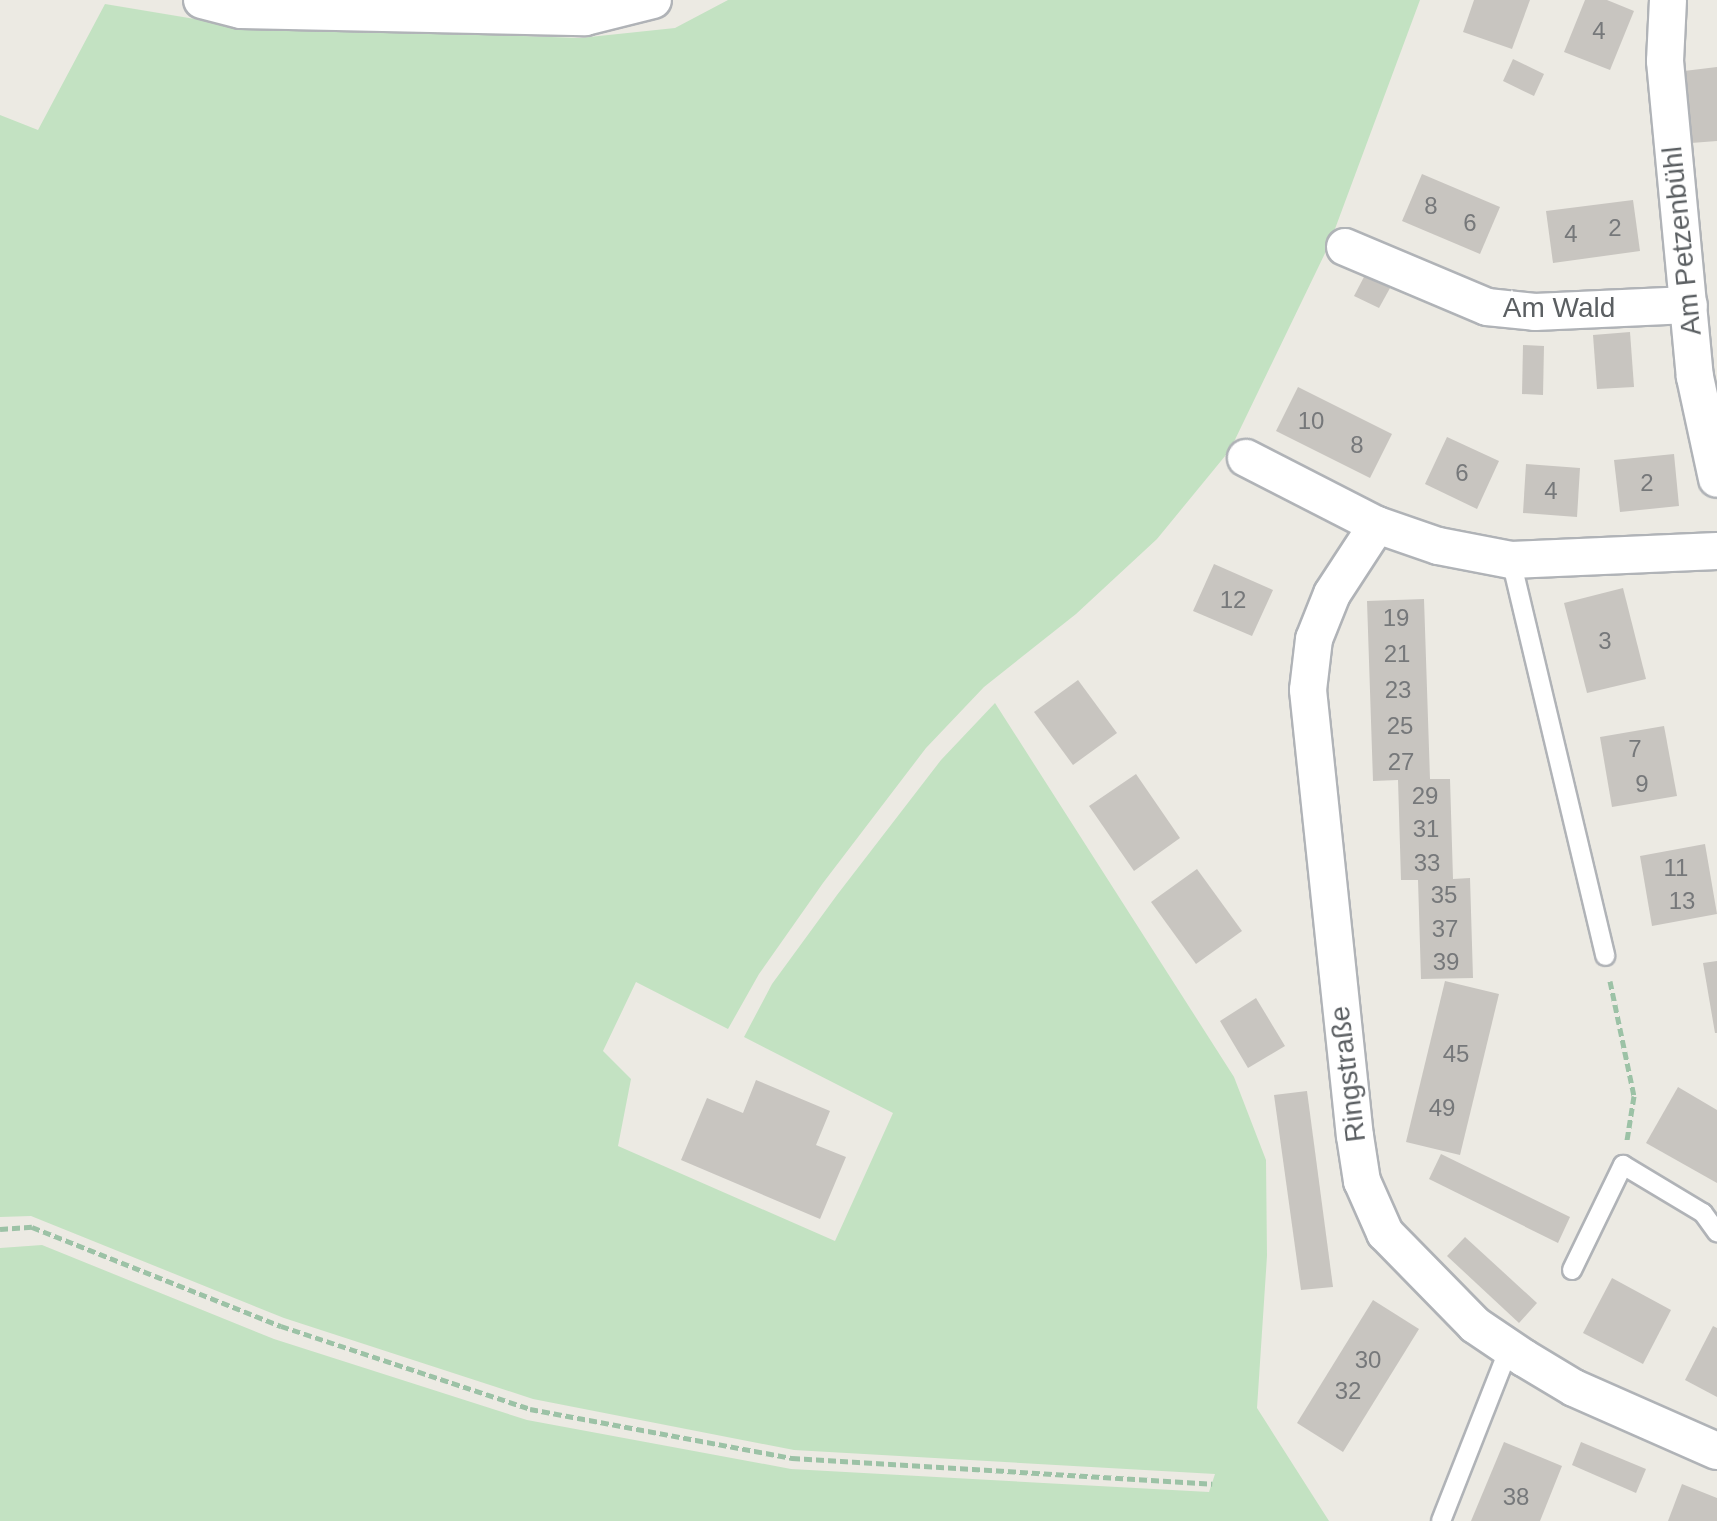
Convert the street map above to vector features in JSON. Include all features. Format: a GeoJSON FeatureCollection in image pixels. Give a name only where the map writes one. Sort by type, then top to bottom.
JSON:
{"type":"FeatureCollection","features":[{"type":"Feature","properties":{"kind":"street"},"geometry":{"type":"LineString","coordinates":[[202,0],[241,10],[585,17],[653,0]]}},
{"type":"Feature","properties":{"kind":"street","name":"Am Petzenbühl"},"geometry":{"type":"LineString","coordinates":[[1668,0],[1665,61],[1695,377],[1717,479]]}},
{"type":"Feature","properties":{"kind":"street","name":"Am Wald"},"geometry":{"type":"LineString","coordinates":[[1345,247],[1487,307],[1535,312],[1689,305]]}},
{"type":"Feature","properties":{"kind":"street"},"geometry":{"type":"LineString","coordinates":[[1246,458],[1377,525],[1438,546],[1511,560],[1717,551]]}},
{"type":"Feature","properties":{"kind":"street","name":"Ringstraße"},"geometry":{"type":"LineString","coordinates":[[1377,525],[1332,594],[1314,639],[1308,690],[1362,1181],[1385,1233],[1475,1325],[1574,1388],[1717,1451]]}},
{"type":"Feature","properties":{"kind":"lane"},"geometry":{"type":"LineString","coordinates":[[1511,560],[1605,956]]}},
{"type":"Feature","properties":{"kind":"lane"},"geometry":{"type":"LineString","coordinates":[[1572,1270],[1623,1165],[1703,1213],[1717,1232]]}},
{"type":"Feature","properties":{"kind":"lane"},"geometry":{"type":"LineString","coordinates":[[1441,1521],[1510,1346]]}},
{"type":"Feature","properties":{"kind":"path"},"geometry":{"type":"LineString","coordinates":[[1605,956],[1634,1096],[1623,1165]]}},
{"type":"Feature","properties":{"kind":"path"},"geometry":{"type":"LineString","coordinates":[[0,1229],[32,1227],[281,1326],[530,1409],[792,1458],[1212,1484]]}},
{"type":"Feature","properties":{"kind":"green space"},"geometry":{"type":"Polygon","coordinates":[[[728,0],[1420,0],[1329,245],[1230,450],[1157,539],[1076,614],[984,687],[926,748],[823,883],[759,974],[728,1029],[636,982],[603,1051],[631,1079],[618,1146],[835,1241],[893,1113],[744,1037],[772,984],[837,895],[941,760],[995,703],[1234,1077],[1266,1160],[1267,1256],[1257,1408],[1329,1521],[0,1521],[0,1248],[42,1245],[274,1339],[527,1420],[791,1469],[1209,1492],[1215,1474],[794,1450],[533,1399],[284,1318],[31,1216],[0,1217],[0,115],[38,130],[105,4],[237,26],[580,38],[675,28],[728,0]]]}},
{"type":"Feature","properties":{"kind":"building"},"geometry":{"type":"Polygon","coordinates":[[[1474,0],[1530,0],[1512,49],[1463,32],[1474,0]]]}},
{"type":"Feature","properties":{"kind":"building"},"geometry":{"type":"Polygon","coordinates":[[[1585,0],[1607,0],[1634,11],[1610,70],[1564,52],[1585,0]]]}},
{"type":"Feature","properties":{"kind":"building"},"geometry":{"type":"Polygon","coordinates":[[[1513,59],[1544,74],[1534,96],[1503,81],[1513,59]]]}},
{"type":"Feature","properties":{"kind":"building"},"geometry":{"type":"Polygon","coordinates":[[[1717,67],[1717,141],[1691,143],[1684,71],[1717,67]]]}},
{"type":"Feature","properties":{"kind":"building"},"geometry":{"type":"Polygon","coordinates":[[[1422,174],[1500,207],[1480,254],[1402,221],[1422,174]]]}},
{"type":"Feature","properties":{"kind":"building"},"geometry":{"type":"Polygon","coordinates":[[[1633,200],[1640,251],[1553,263],[1546,211],[1633,200]]]}},
{"type":"Feature","properties":{"kind":"building"},"geometry":{"type":"Polygon","coordinates":[[[1365,275],[1390,288],[1379,308],[1354,296],[1365,275]]]}},
{"type":"Feature","properties":{"kind":"building"},"geometry":{"type":"Polygon","coordinates":[[[1630,332],[1634,387],[1597,389],[1593,335],[1630,332]]]}},
{"type":"Feature","properties":{"kind":"building"},"geometry":{"type":"Polygon","coordinates":[[[1523,345],[1544,346],[1543,395],[1522,394],[1523,345]]]}},
{"type":"Feature","properties":{"kind":"building"},"geometry":{"type":"Polygon","coordinates":[[[1298,387],[1392,434],[1370,478],[1276,431],[1298,387]]]}},
{"type":"Feature","properties":{"kind":"building"},"geometry":{"type":"Polygon","coordinates":[[[1447,437],[1499,461],[1477,509],[1425,484],[1447,437]]]}},
{"type":"Feature","properties":{"kind":"building"},"geometry":{"type":"Polygon","coordinates":[[[1674,454],[1679,506],[1620,512],[1614,460],[1674,454]]]}},
{"type":"Feature","properties":{"kind":"building"},"geometry":{"type":"Polygon","coordinates":[[[1526,464],[1580,468],[1577,517],[1523,513],[1526,464]]]}},
{"type":"Feature","properties":{"kind":"building"},"geometry":{"type":"Polygon","coordinates":[[[1214,564],[1273,590],[1252,636],[1193,611],[1214,564]]]}},
{"type":"Feature","properties":{"kind":"building"},"geometry":{"type":"Polygon","coordinates":[[[1623,588],[1646,679],[1587,693],[1564,603],[1623,588]]]}},
{"type":"Feature","properties":{"kind":"building"},"geometry":{"type":"Polygon","coordinates":[[[1424,599],[1430,779],[1450,779],[1453,879],[1470,878],[1473,978],[1421,979],[1418,880],[1401,880],[1398,780],[1373,781],[1367,601],[1424,599]]]}},
{"type":"Feature","properties":{"kind":"building"},"geometry":{"type":"Polygon","coordinates":[[[1078,680],[1117,733],[1073,765],[1034,712],[1078,680]]]}},
{"type":"Feature","properties":{"kind":"building"},"geometry":{"type":"Polygon","coordinates":[[[1664,726],[1677,796],[1612,807],[1600,737],[1664,726]]]}},
{"type":"Feature","properties":{"kind":"building"},"geometry":{"type":"Polygon","coordinates":[[[1136,774],[1180,838],[1134,871],[1089,806],[1136,774]]]}},
{"type":"Feature","properties":{"kind":"building"},"geometry":{"type":"Polygon","coordinates":[[[1705,844],[1717,914],[1652,926],[1640,856],[1705,844]]]}},
{"type":"Feature","properties":{"kind":"building"},"geometry":{"type":"Polygon","coordinates":[[[1197,869],[1242,931],[1196,964],[1151,902],[1197,869]]]}},
{"type":"Feature","properties":{"kind":"building"},"geometry":{"type":"Polygon","coordinates":[[[1717,961],[1717,1033],[1715,1033],[1703,963],[1717,961]]]}},
{"type":"Feature","properties":{"kind":"building"},"geometry":{"type":"Polygon","coordinates":[[[1445,981],[1499,994],[1460,1155],[1406,1142],[1445,981]]]}},
{"type":"Feature","properties":{"kind":"building"},"geometry":{"type":"Polygon","coordinates":[[[1256,998],[1285,1046],[1248,1068],[1220,1021],[1256,998]]]}},
{"type":"Feature","properties":{"kind":"building"},"geometry":{"type":"Polygon","coordinates":[[[756,1080],[830,1111],[816,1145],[846,1157],[820,1219],[681,1160],[707,1098],[743,1113],[756,1080]]]}},
{"type":"Feature","properties":{"kind":"building"},"geometry":{"type":"Polygon","coordinates":[[[1678,1087],[1717,1110],[1717,1183],[1646,1143],[1678,1087]]]}},
{"type":"Feature","properties":{"kind":"building"},"geometry":{"type":"Polygon","coordinates":[[[1307,1091],[1333,1287],[1301,1290],[1274,1095],[1307,1091]]]}},
{"type":"Feature","properties":{"kind":"building"},"geometry":{"type":"Polygon","coordinates":[[[1441,1154],[1570,1217],[1558,1243],[1429,1179],[1441,1154]]]}},
{"type":"Feature","properties":{"kind":"building"},"geometry":{"type":"Polygon","coordinates":[[[1465,1237],[1537,1303],[1519,1323],[1447,1256],[1465,1237]]]}},
{"type":"Feature","properties":{"kind":"building"},"geometry":{"type":"Polygon","coordinates":[[[1612,1278],[1671,1310],[1643,1364],[1583,1333],[1612,1278]]]}},
{"type":"Feature","properties":{"kind":"building"},"geometry":{"type":"Polygon","coordinates":[[[1373,1300],[1419,1329],[1343,1452],[1297,1423],[1373,1300]]]}},
{"type":"Feature","properties":{"kind":"building"},"geometry":{"type":"Polygon","coordinates":[[[1713,1326],[1717,1328],[1717,1397],[1685,1380],[1713,1326]]]}},
{"type":"Feature","properties":{"kind":"building"},"geometry":{"type":"Polygon","coordinates":[[[1504,1442],[1562,1466],[1540,1521],[1471,1521],[1504,1442]]]}},
{"type":"Feature","properties":{"kind":"building"},"geometry":{"type":"Polygon","coordinates":[[[1581,1442],[1646,1469],[1636,1493],[1572,1465],[1581,1442]]]}},
{"type":"Feature","properties":{"kind":"building"},"geometry":{"type":"Polygon","coordinates":[[[1682,1484],[1717,1498],[1717,1521],[1668,1521],[1682,1484]]]}}]}
